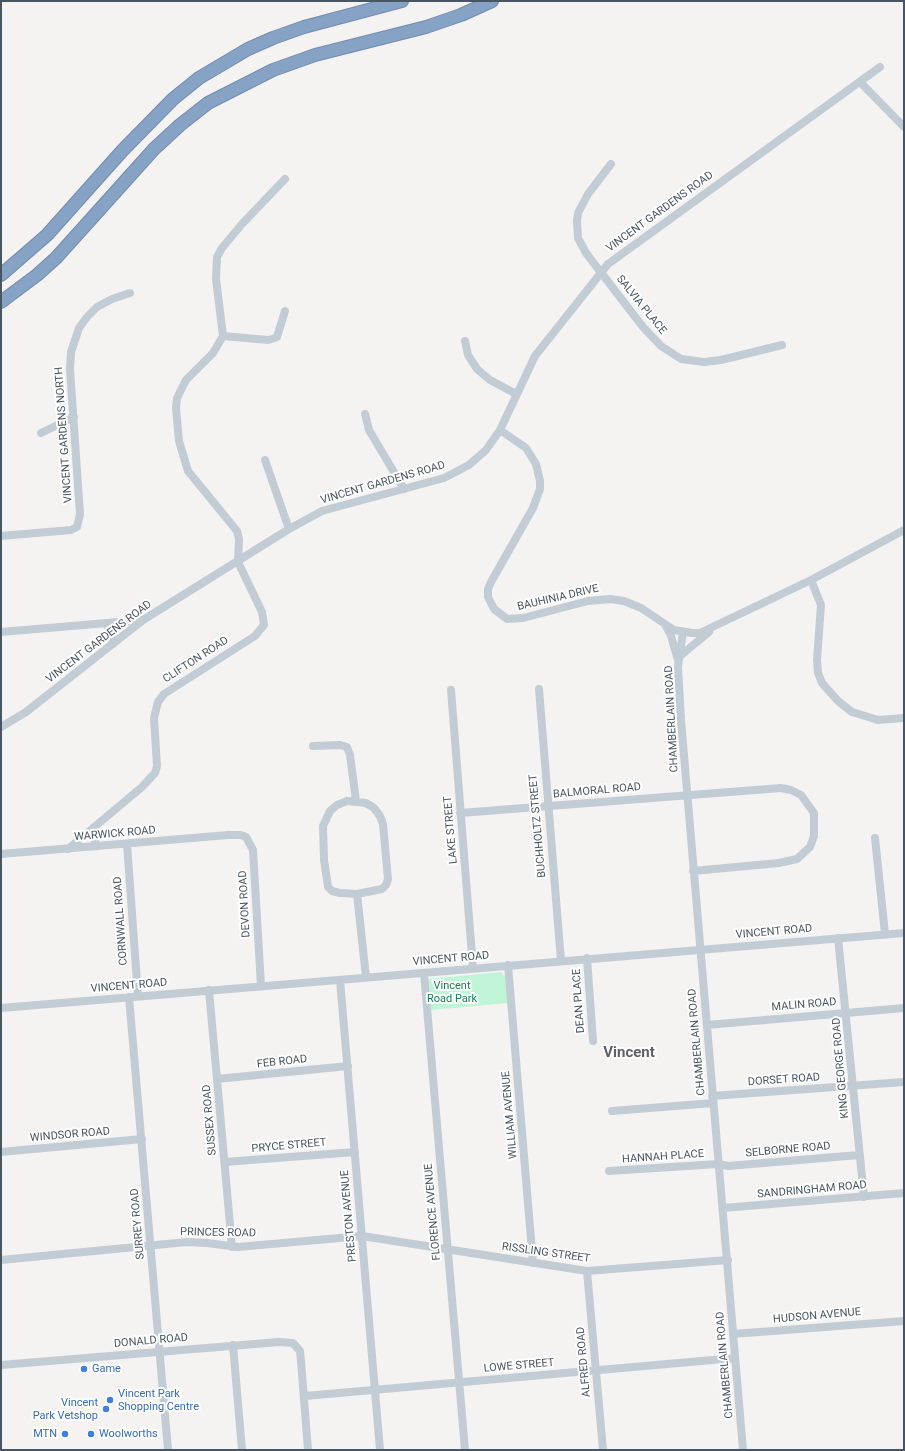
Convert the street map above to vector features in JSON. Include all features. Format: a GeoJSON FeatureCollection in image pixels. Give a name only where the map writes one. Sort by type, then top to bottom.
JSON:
{"type":"FeatureCollection","features":[{"type":"Feature","properties":{"kind":"highway"},"geometry":{"type":"LineString","coordinates":[[1,275],[47,235],[122,151],[173,99],[199,78],[242,52],[273,38],[304,27],[402,1]]}},
{"type":"Feature","properties":{"kind":"highway"},"geometry":{"type":"LineString","coordinates":[[1,302],[37,275],[56,258],[154,150],[180,125],[208,103],[273,70],[315,55],[426,27],[461,15],[492,1]]}},
{"type":"Feature","properties":{"kind":"street","name":"VINCENT GARDENS ROAD"},"geometry":{"type":"LineString","coordinates":[[1,727],[26,712],[143,620],[289,529],[322,511],[334,507],[404,490],[444,478],[460,470],[479,457],[500,430],[535,356],[601,272],[622,252],[880,68]]}},
{"type":"Feature","properties":{"kind":"street"},"geometry":{"type":"LineString","coordinates":[[860,82],[904,127]]}},
{"type":"Feature","properties":{"kind":"street","name":"SALVIA PLACE"},"geometry":{"type":"LineString","coordinates":[[611,164],[588,194],[578,212],[577,231],[580,244],[647,332],[661,346],[681,359],[704,362],[721,360],[782,345]]}},
{"type":"Feature","properties":{"kind":"street"},"geometry":{"type":"LineString","coordinates":[[238,562],[239,539],[237,531],[188,471],[180,441],[176,414],[177,398],[186,380],[213,353],[223,336],[216,279],[217,257],[222,248],[242,224],[285,179]]}},
{"type":"Feature","properties":{"kind":"street","name":"VINCENT GARDENS NORTH"},"geometry":{"type":"LineString","coordinates":[[1,536],[71,530],[77,527],[80,514],[69,360],[74,339],[79,328],[97,307],[112,299],[130,293]]}},
{"type":"Feature","properties":{"kind":"street"},"geometry":{"type":"LineString","coordinates":[[223,336],[268,340],[275,338],[277,337],[285,310]]}},
{"type":"Feature","properties":{"kind":"street"},"geometry":{"type":"LineString","coordinates":[[465,341],[468,355],[477,369],[490,380],[516,394]]}},
{"type":"Feature","properties":{"kind":"street"},"geometry":{"type":"LineString","coordinates":[[365,414],[369,430],[404,490]]}},
{"type":"Feature","properties":{"kind":"street"},"geometry":{"type":"LineString","coordinates":[[41,433],[74,417]]}},
{"type":"Feature","properties":{"kind":"street","name":"BAUHINIA DRIVE"},"geometry":{"type":"LineString","coordinates":[[500,430],[526,448],[536,464],[540,481],[538,494],[533,508],[491,582],[488,597],[494,609],[502,617],[513,620],[588,601],[610,599],[632,604],[665,624],[683,632],[697,633],[714,627],[811,580],[904,530]]}},
{"type":"Feature","properties":{"kind":"street"},"geometry":{"type":"LineString","coordinates":[[265,460],[289,529]]}},
{"type":"Feature","properties":{"kind":"street","name":"CLIFTON ROAD"},"geometry":{"type":"LineString","coordinates":[[68,849],[142,787],[155,773],[157,766],[154,718],[158,702],[164,694],[261,631],[264,625],[262,612],[238,562]]}},
{"type":"Feature","properties":{"kind":"street"},"geometry":{"type":"LineString","coordinates":[[811,580],[819,595],[821,605],[817,660],[818,673],[822,683],[838,701],[852,712],[878,720],[904,718]]}},
{"type":"Feature","properties":{"kind":"street"},"geometry":{"type":"LineString","coordinates":[[1,632],[143,620]]}},
{"type":"Feature","properties":{"kind":"street"},"geometry":{"type":"LineString","coordinates":[[107,623],[113,644]]}},
{"type":"Feature","properties":{"kind":"street"},"geometry":{"type":"LineString","coordinates":[[665,624],[679,659],[714,627]]}},
{"type":"Feature","properties":{"kind":"street","name":"CHAMBERLAIN ROAD"},"geometry":{"type":"LineString","coordinates":[[683,632],[679,659],[687,794],[718,1164],[728,1260],[743,1450]]}},
{"type":"Feature","properties":{"kind":"street","name":"BUCHHOLTZ STREET"},"geometry":{"type":"LineString","coordinates":[[539,689],[561,961]]}},
{"type":"Feature","properties":{"kind":"street","name":"LAKE STREET"},"geometry":{"type":"LineString","coordinates":[[451,690],[473,968]]}},
{"type":"Feature","properties":{"kind":"street"},"geometry":{"type":"LineString","coordinates":[[313,746],[340,745],[347,747],[350,755],[356,801]]}},
{"type":"Feature","properties":{"kind":"street","name":"BALMORAL ROAD"},"geometry":{"type":"LineString","coordinates":[[460,813],[766,789],[792,790],[802,796],[814,813],[816,824],[810,847],[797,859],[779,864],[693,871]]}},
{"type":"Feature","properties":{"kind":"street"},"geometry":{"type":"LineString","coordinates":[[356,801],[366,803],[374,808],[380,816],[383,824],[388,879],[386,885],[382,889],[357,894],[340,893],[332,891],[328,887],[322,834],[323,826],[330,811],[337,805],[356,801]]}},
{"type":"Feature","properties":{"kind":"street"},"geometry":{"type":"LineString","coordinates":[[94,827],[93,837],[97,846]]}},
{"type":"Feature","properties":{"kind":"street","name":"WARWICK ROAD"},"geometry":{"type":"LineString","coordinates":[[1,854],[232,835]]}},
{"type":"Feature","properties":{"kind":"street","name":"DEVON ROAD"},"geometry":{"type":"LineString","coordinates":[[232,835],[246,837],[252,850],[261,986]]}},
{"type":"Feature","properties":{"kind":"street"},"geometry":{"type":"LineString","coordinates":[[875,838],[884,934]]}},
{"type":"Feature","properties":{"kind":"street","name":"CORNWALL ROAD"},"geometry":{"type":"LineString","coordinates":[[127,844],[134,997]]}},
{"type":"Feature","properties":{"kind":"street"},"geometry":{"type":"LineString","coordinates":[[357,894],[366,977]]}},
{"type":"Feature","properties":{"kind":"street","name":"VINCENT ROAD"},"geometry":{"type":"LineString","coordinates":[[1,1008],[587,958],[904,933]]}},
{"type":"Feature","properties":{"kind":"street","name":"KING GEORGE ROAD"},"geometry":{"type":"LineString","coordinates":[[838,938],[847,1013],[864,1197]]}},
{"type":"Feature","properties":{"kind":"street","name":"DEAN PLACE"},"geometry":{"type":"LineString","coordinates":[[587,958],[593,1042]]}},
{"type":"Feature","properties":{"kind":"street","name":"WILLIAM AVENUE"},"geometry":{"type":"LineString","coordinates":[[508,965],[533,1263]]}},
{"type":"Feature","properties":{"kind":"street","name":"FLORENCE AVENUE"},"geometry":{"type":"LineString","coordinates":[[424,973],[465,1450]]}},
{"type":"Feature","properties":{"kind":"street","name":"PRESTON AVENUE"},"geometry":{"type":"LineString","coordinates":[[340,980],[380,1450]]}},
{"type":"Feature","properties":{"kind":"street","name":"SUSSEX ROAD"},"geometry":{"type":"LineString","coordinates":[[209,990],[232,1247]]}},
{"type":"Feature","properties":{"kind":"street","name":"SURREY ROAD"},"geometry":{"type":"LineString","coordinates":[[134,997],[142,1139],[168,1450]]}},
{"type":"Feature","properties":{"kind":"street","name":"MALIN ROAD"},"geometry":{"type":"LineString","coordinates":[[707,1025],[904,1008]]}},
{"type":"Feature","properties":{"kind":"street","name":"FEB ROAD"},"geometry":{"type":"LineString","coordinates":[[217,1079],[348,1066]]}},
{"type":"Feature","properties":{"kind":"street","name":"DORSET ROAD"},"geometry":{"type":"LineString","coordinates":[[612,1112],[713,1099],[904,1082]]}},
{"type":"Feature","properties":{"kind":"street","name":"WINDSOR ROAD"},"geometry":{"type":"LineString","coordinates":[[1,1152],[142,1139]]}},
{"type":"Feature","properties":{"kind":"street","name":"PRYCE STREET"},"geometry":{"type":"LineString","coordinates":[[225,1162],[355,1152]]}},
{"type":"Feature","properties":{"kind":"street","name":"SELBORNE ROAD"},"geometry":{"type":"LineString","coordinates":[[718,1164],[728,1166],[859,1155]]}},
{"type":"Feature","properties":{"kind":"street","name":"HANNAH PLACE"},"geometry":{"type":"LineString","coordinates":[[609,1171],[718,1164]]}},
{"type":"Feature","properties":{"kind":"street","name":"SANDRINGHAM ROAD"},"geometry":{"type":"LineString","coordinates":[[723,1208],[904,1193]]}},
{"type":"Feature","properties":{"kind":"street","name":"RISSLING STREET"},"geometry":{"type":"LineString","coordinates":[[362,1236],[587,1271],[728,1260]]}},
{"type":"Feature","properties":{"kind":"street","name":"PRINCES ROAD"},"geometry":{"type":"LineString","coordinates":[[1,1260],[203,1242],[232,1247],[362,1236]]}},
{"type":"Feature","properties":{"kind":"street","name":"ALFRED ROAD"},"geometry":{"type":"LineString","coordinates":[[587,1271],[603,1450]]}},
{"type":"Feature","properties":{"kind":"street","name":"HUDSON AVENUE"},"geometry":{"type":"LineString","coordinates":[[733,1334],[904,1321]]}},
{"type":"Feature","properties":{"kind":"street","name":"DONALD ROAD"},"geometry":{"type":"LineString","coordinates":[[1,1365],[233,1345],[286,1342],[293,1343],[300,1351],[305,1396]]}},
{"type":"Feature","properties":{"kind":"street"},"geometry":{"type":"LineString","coordinates":[[233,1345],[242,1450]]}},
{"type":"Feature","properties":{"kind":"street","name":"LOWE STREET"},"geometry":{"type":"LineString","coordinates":[[305,1396],[735,1358]]}},
{"type":"Feature","properties":{"kind":"street"},"geometry":{"type":"LineString","coordinates":[[305,1396],[308,1450]]}},
{"type":"Feature","properties":{"kind":"green space","name":"Vincent Road Park"},"geometry":{"type":"Polygon","coordinates":[[[501,972],[505,977],[508,1003],[431,1010],[429,979],[501,972]]]}},
{"type":"Feature","properties":{"kind":"place","name":"Game"},"geometry":{"type":"Point","coordinates":[84,1369]}},
{"type":"Feature","properties":{"kind":"place","name":"Vincent Park Shopping Centre"},"geometry":{"type":"Point","coordinates":[110,1400]}},
{"type":"Feature","properties":{"kind":"place","name":"Vincent Park Vetshop"},"geometry":{"type":"Point","coordinates":[106,1409]}},
{"type":"Feature","properties":{"kind":"place","name":"MTN"},"geometry":{"type":"Point","coordinates":[65,1434]}},
{"type":"Feature","properties":{"kind":"place","name":"Woolworths"},"geometry":{"type":"Point","coordinates":[91,1434]}},
{"type":"Feature","properties":{"kind":"district","name":"Vincent"},"geometry":{"type":"Point","coordinates":[629,1053]}}]}
